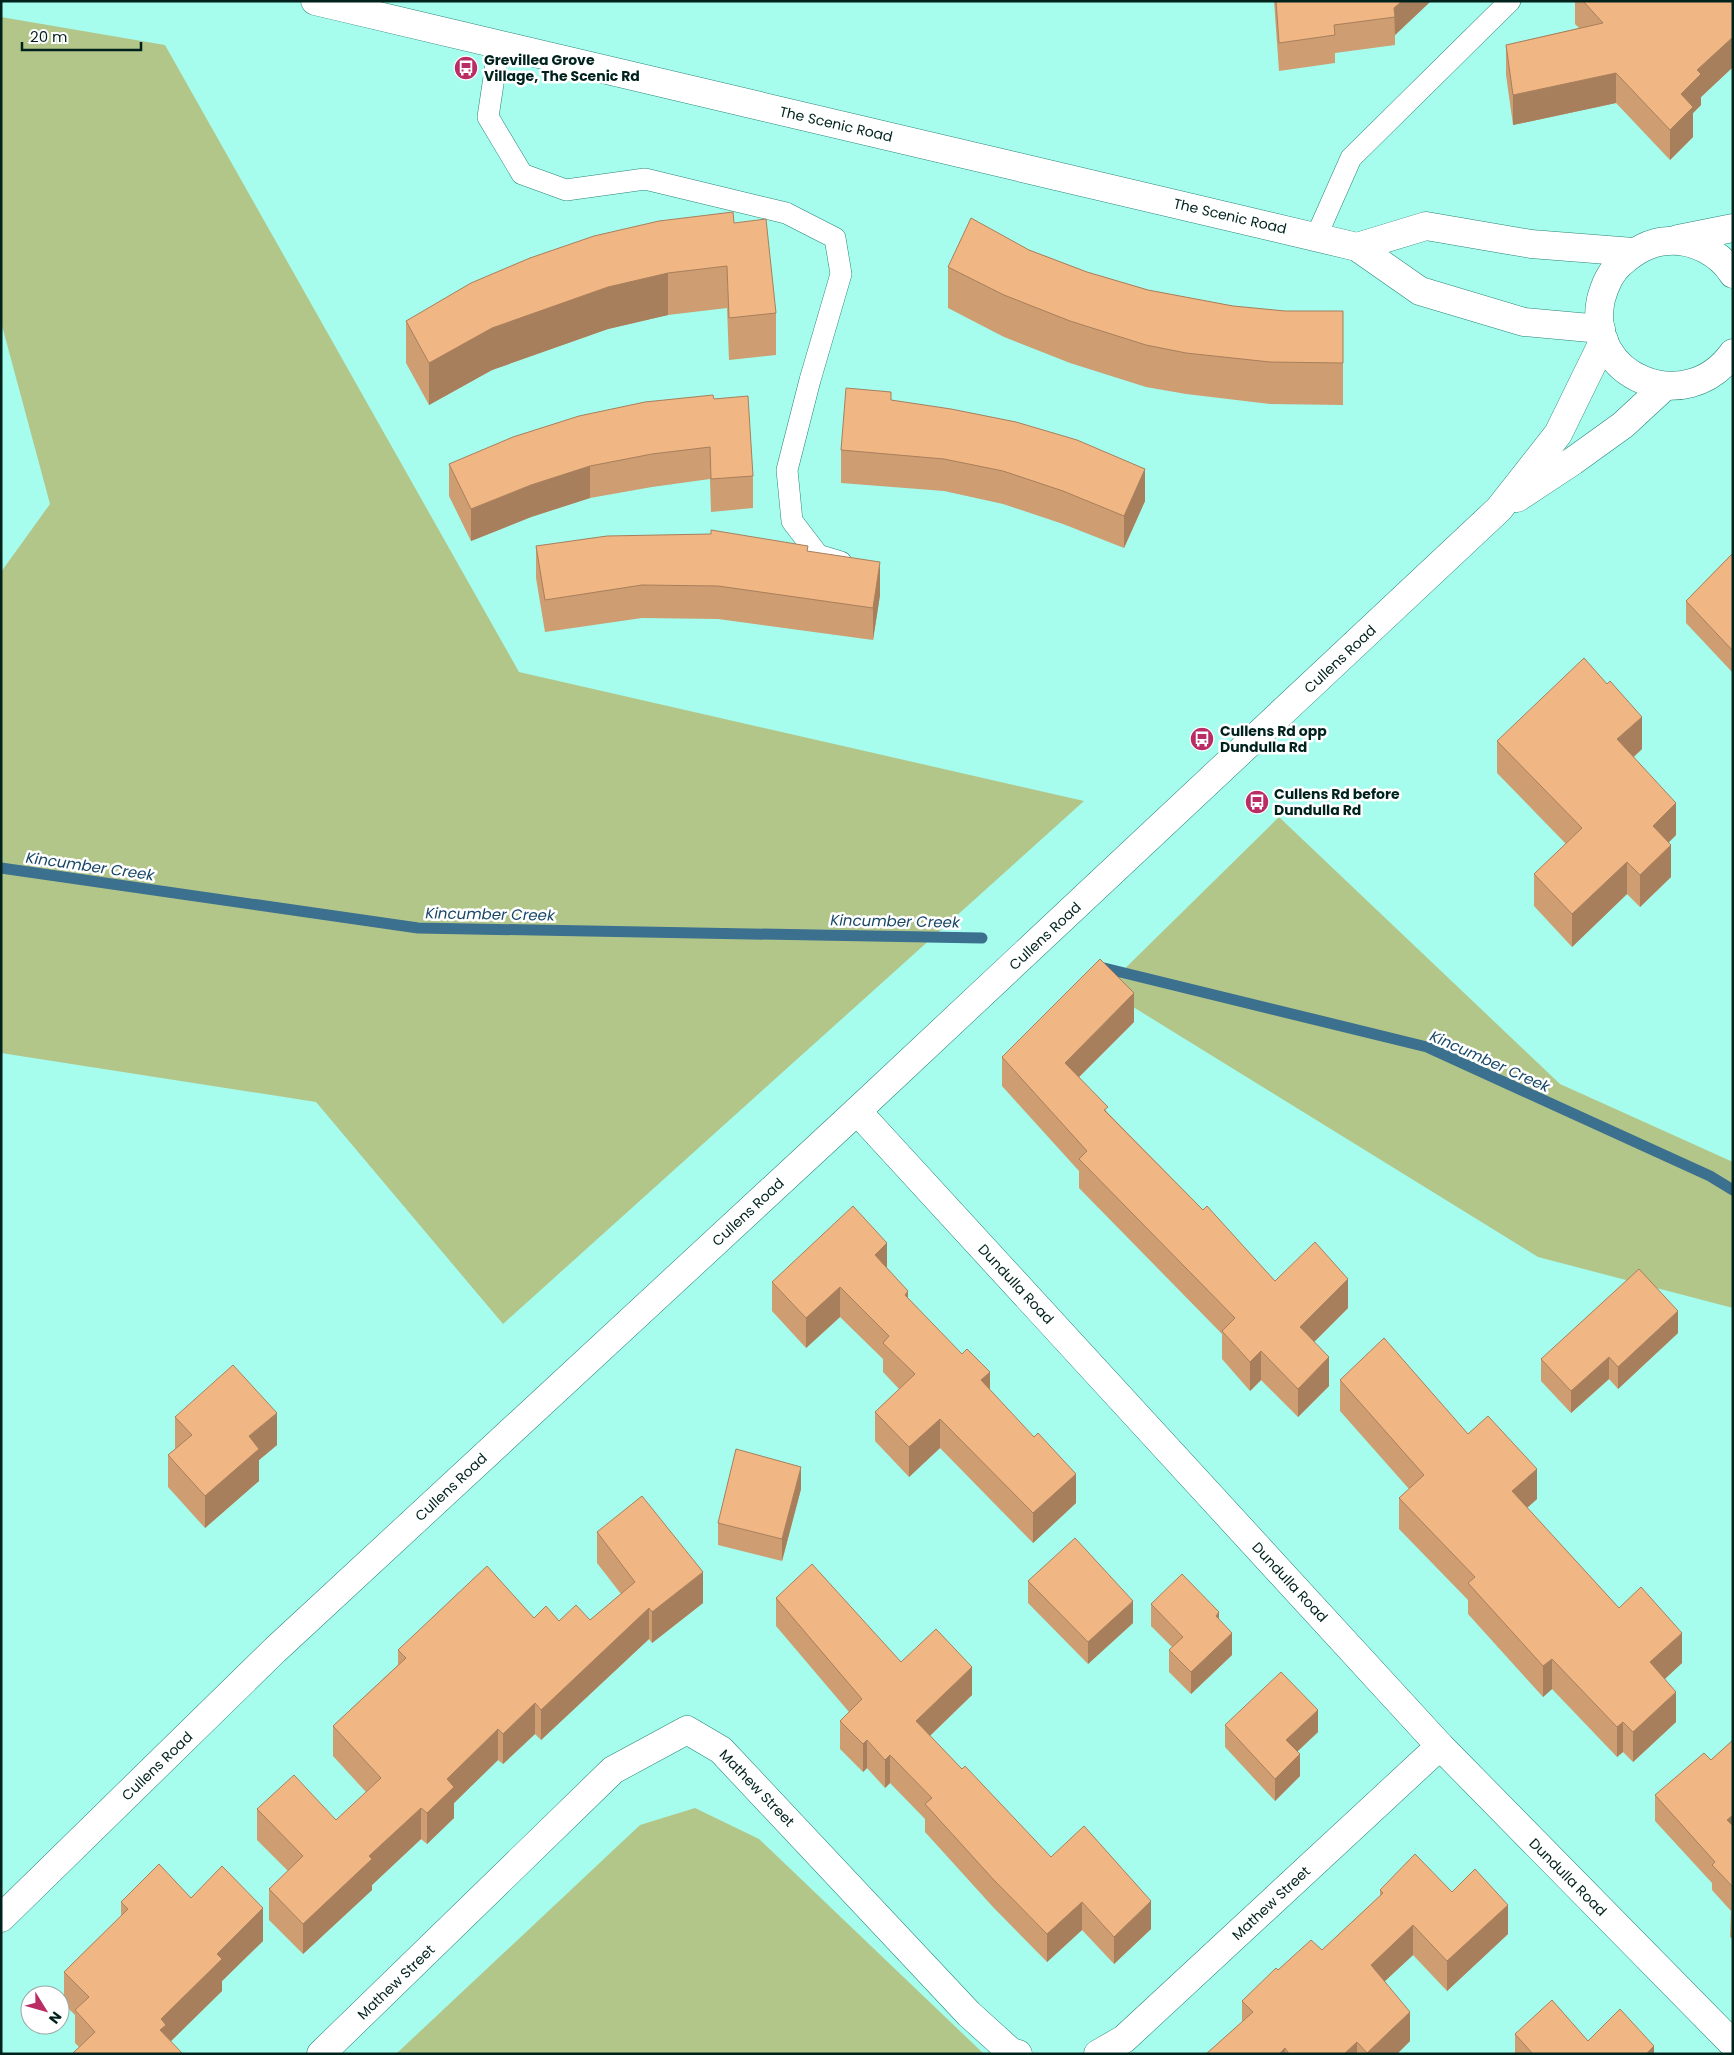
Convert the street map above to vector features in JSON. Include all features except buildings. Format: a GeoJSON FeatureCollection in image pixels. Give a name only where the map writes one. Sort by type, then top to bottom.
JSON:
{"type":"FeatureCollection","features":[{"type":"Feature","properties":{"kind":"main road","name":"The Scenic Road"},"geometry":{"type":"LineString","coordinates":[[315,1],[1357,247],[1420,291],[1524,322],[1602,334]]}},
{"type":"Feature","properties":{"kind":"main road"},"geometry":{"type":"LineString","coordinates":[[1357,247],[1426,226],[1531,244],[1633,252]]}},
{"type":"Feature","properties":{"kind":"main road"},"geometry":{"type":"LineString","coordinates":[[1733,228],[1650,244],[1633,252],[1616,267],[1604,286],[1600,307],[1602,334],[1613,358],[1627,372],[1644,382],[1664,387],[1686,386],[1707,378],[1724,365],[1733,353]]}},
{"type":"Feature","properties":{"kind":"main road"},"geometry":{"type":"LineString","coordinates":[[1669,240],[1691,243],[1711,251],[1727,265],[1733,274]]}},
{"type":"Feature","properties":{"kind":"main road","name":"Cullens Road"},"geometry":{"type":"LineString","coordinates":[[1,1918],[275,1650],[857,1112],[1499,510],[1558,434],[1602,334]]}},
{"type":"Feature","properties":{"kind":"main road","name":"Cullens Road"},"geometry":{"type":"LineString","coordinates":[[1499,510],[1623,425],[1664,387]]}},
{"type":"Feature","properties":{"kind":"main road","name":"Dundulla Road"},"geometry":{"type":"LineString","coordinates":[[857,1112],[1440,1746],[1733,2044]]}},
{"type":"Feature","properties":{"kind":"main road","name":"Mathew Street"},"geometry":{"type":"LineString","coordinates":[[321,2054],[612,1770],[687,1730],[721,1750],[969,2014],[1011,2052],[1018,2054]]}},
{"type":"Feature","properties":{"kind":"main road","name":"Mathew Street"},"geometry":{"type":"LineString","coordinates":[[1098,2054],[1124,2039],[1440,1746]]}},
{"type":"Feature","properties":{"kind":"lane"},"geometry":{"type":"LineString","coordinates":[[1316,237],[1351,158],[1510,1]]}},
{"type":"Feature","properties":{"kind":"lane"},"geometry":{"type":"LineString","coordinates":[[499,44],[488,117],[522,174],[566,190],[645,179],[786,213],[835,238],[840,274],[787,470],[792,521],[818,555],[862,568]]}},
{"type":"Feature","properties":{"kind":"green space"},"geometry":{"type":"Polygon","coordinates":[[[1,17],[165,45],[519,672],[1084,801],[503,1324],[316,1102],[1,1053],[1,572],[50,504],[1,322],[1,17]]]}},
{"type":"Feature","properties":{"kind":"green space"},"geometry":{"type":"Polygon","coordinates":[[[1279,817],[1560,1084],[1733,1162],[1733,1308],[1538,1257],[1104,989],[1279,817]]]}},
{"type":"Feature","properties":{"kind":"green space"},"geometry":{"type":"Polygon","coordinates":[[[695,1808],[759,1839],[984,2054],[396,2054],[640,1825],[695,1808]]]}},
{"type":"Feature","properties":{"kind":"waterway","name":"Kincumber Creek"},"geometry":{"type":"LineString","coordinates":[[1,868],[418,928],[982,938]]}},
{"type":"Feature","properties":{"kind":"waterway","name":"Kincumber Creek"},"geometry":{"type":"LineString","coordinates":[[1104,968],[1427,1047],[1710,1176],[1733,1190]]}},
{"type":"Feature","properties":{"kind":"place","name":"Grevillea Grove Village, The Scenic Rd"},"geometry":{"type":"Point","coordinates":[466,68]}},
{"type":"Feature","properties":{"kind":"place","name":"Cullens Rd opp Dundulla Rd"},"geometry":{"type":"Point","coordinates":[1202,739]}},
{"type":"Feature","properties":{"kind":"place","name":"Cullens Rd before Dundulla Rd"},"geometry":{"type":"Point","coordinates":[1257,802]}}]}
